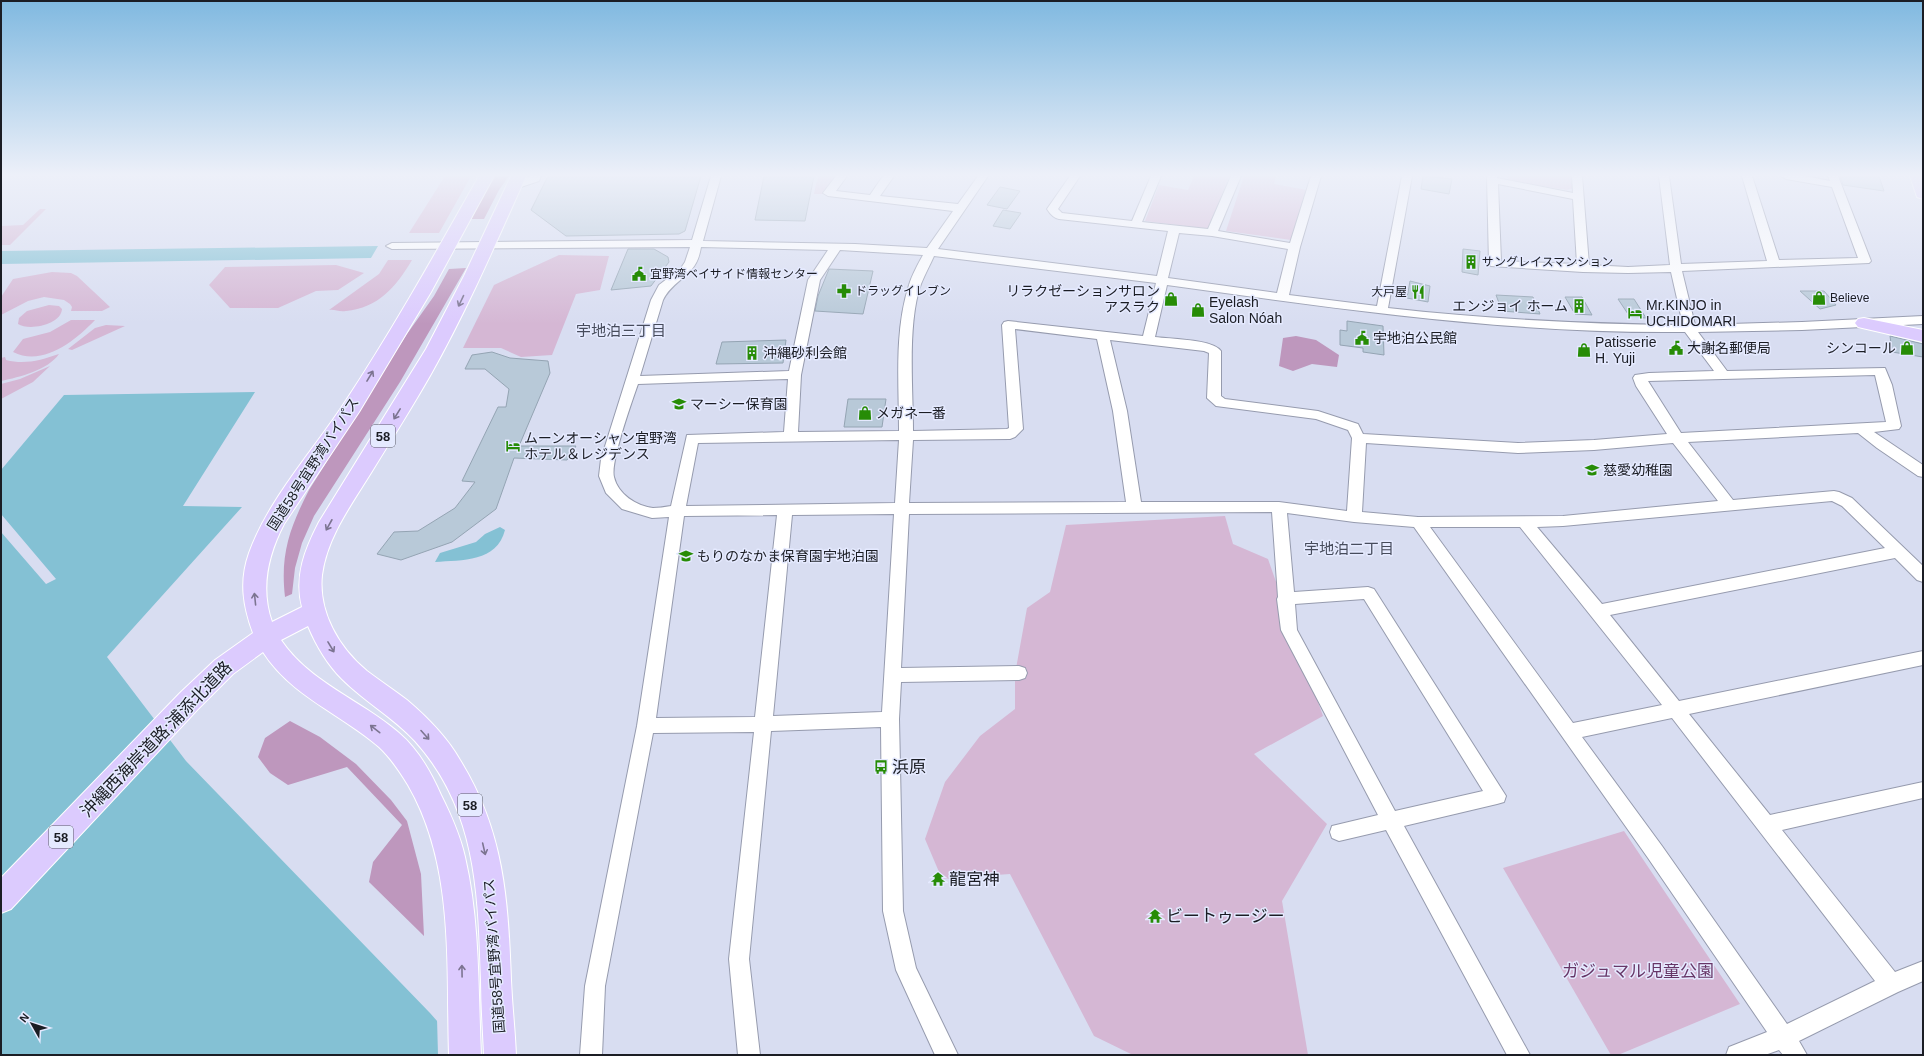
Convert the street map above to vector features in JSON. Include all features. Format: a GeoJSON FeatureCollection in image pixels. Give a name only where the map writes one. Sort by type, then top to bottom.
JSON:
{"type":"FeatureCollection","features":[{"type":"Feature","properties":{"kind":"highway","name":"58"},"geometry":{"type":"LineString","coordinates":[[448,246],[460,225]]}},
{"type":"Feature","properties":{"kind":"highway","name":"58"},"geometry":{"type":"LineString","coordinates":[[487,246],[497,225]]}},
{"type":"Feature","properties":{"kind":"highway","name":"国道58号宜野湾バイパス"},"geometry":{"type":"LineString","coordinates":[[448,246],[435,271],[351,408],[285,505],[266,538],[256,565],[254,579],[255,603],[265,636],[278,658],[300,679],[356,715],[391,741],[413,769],[429,796],[441,823],[453,864],[460,910],[462,1010],[465,1055]]}},
{"type":"Feature","properties":{"kind":"highway","name":"国道58号宜野湾バイパス"},"geometry":{"type":"LineString","coordinates":[[487,246],[454,316],[422,373],[326,531],[317,553],[311,575],[310,588],[313,612],[335,653],[348,670],[407,716],[439,751],[457,778],[473,812],[485,852],[493,902],[500,1055]]}},
{"type":"Feature","properties":{"kind":"highway"},"geometry":{"type":"LineString","coordinates":[[1864,323],[1902,330],[1923,336]]}},
{"type":"Feature","properties":{"kind":"highway","name":"58"},"geometry":{"type":"LineString","coordinates":[[265,636],[313,612]]}},
{"type":"Feature","properties":{"kind":"highway","name":"沖縄西海岸道路;浦添北道路"},"geometry":{"type":"LineString","coordinates":[[1,899],[189,701],[234,658],[265,636]]}},
{"type":"Feature","properties":{"kind":"street"},"geometry":{"type":"LineString","coordinates":[[702,225],[691,262],[685,270],[663,288],[657,300],[634,380],[608,459],[606,476],[612,493],[627,506],[652,513],[678,511],[1279,507],[1354,517],[1418,522],[1525,522],[1563,521],[1834,496],[1847,502],[1923,576]]}},
{"type":"Feature","properties":{"kind":"street"},"geometry":{"type":"LineString","coordinates":[[947,1055],[933,1029],[906,970],[893,911],[890,719],[906,435],[906,342],[910,306],[915,284],[930,252],[948,225]]}},
{"type":"Feature","properties":{"kind":"street"},"geometry":{"type":"LineString","coordinates":[[1146,225],[1212,233],[1294,246]]}},
{"type":"Feature","properties":{"kind":"street"},"geometry":{"type":"LineString","coordinates":[[1212,233],[1215,225]]}},
{"type":"Feature","properties":{"kind":"street"},"geometry":{"type":"LineString","coordinates":[[1282,298],[1301,225]]}},
{"type":"Feature","properties":{"kind":"street"},"geometry":{"type":"LineString","coordinates":[[1382,310],[1398,225]]}},
{"type":"Feature","properties":{"kind":"street"},"geometry":{"type":"LineString","coordinates":[[1493,225],[1494,264],[1583,269],[1676,269],[1865,261],[1852,225]]}},
{"type":"Feature","properties":{"kind":"street"},"geometry":{"type":"LineString","coordinates":[[1581,225],[1583,269]]}},
{"type":"Feature","properties":{"kind":"street"},"geometry":{"type":"LineString","coordinates":[[1670,225],[1676,269],[1690,330],[1724,376]]}},
{"type":"Feature","properties":{"kind":"street"},"geometry":{"type":"LineString","coordinates":[[1763,225],[1774,264]]}},
{"type":"Feature","properties":{"kind":"street"},"geometry":{"type":"LineString","coordinates":[[1148,341],[1174,229]]}},
{"type":"Feature","properties":{"kind":"street"},"geometry":{"type":"LineString","coordinates":[[392,246],[696,244],[836,247],[930,252],[1023,262],[1282,298],[1440,317],[1550,325],[1690,330],[1923,320]]}},
{"type":"Feature","properties":{"kind":"street"},"geometry":{"type":"LineString","coordinates":[[791,438],[795,375],[814,280],[836,247]]}},
{"type":"Feature","properties":{"kind":"street"},"geometry":{"type":"LineString","coordinates":[[591,1055],[594,986],[646,726],[678,511],[692,438],[791,438],[1010,434],[1016,429],[1008,325],[1103,337],[1207,347],[1215,351],[1214,398],[1221,403],[1318,415],[1353,427],[1359,438],[1354,517]]}},
{"type":"Feature","properties":{"kind":"street"},"geometry":{"type":"LineString","coordinates":[[1103,337],[1120,411],[1134,507]]}},
{"type":"Feature","properties":{"kind":"street"},"geometry":{"type":"LineString","coordinates":[[1359,438],[1518,448],[1594,445],[1677,438],[1862,429],[1894,426],[1885,385],[1880,371],[1724,376],[1649,376],[1640,378],[1643,386],[1677,438],[1729,506]]}},
{"type":"Feature","properties":{"kind":"street"},"geometry":{"type":"LineString","coordinates":[[634,380],[795,375]]}},
{"type":"Feature","properties":{"kind":"street"},"geometry":{"type":"LineString","coordinates":[[1862,429],[1882,445],[1923,472]]}},
{"type":"Feature","properties":{"kind":"street"},"geometry":{"type":"LineString","coordinates":[[1279,507],[1285,599],[1289,630],[1391,821],[1519,1055]]}},
{"type":"Feature","properties":{"kind":"street"},"geometry":{"type":"LineString","coordinates":[[749,1055],[739,959],[785,511]]}},
{"type":"Feature","properties":{"kind":"street"},"geometry":{"type":"LineString","coordinates":[[1418,522],[1796,1055]]}},
{"type":"Feature","properties":{"kind":"street"},"geometry":{"type":"LineString","coordinates":[[1525,522],[1598,611],[1891,984]]}},
{"type":"Feature","properties":{"kind":"street"},"geometry":{"type":"LineString","coordinates":[[1598,611],[1899,551]]}},
{"type":"Feature","properties":{"kind":"street"},"geometry":{"type":"LineString","coordinates":[[1285,599],[1368,593],[1496,796],[1339,832]]}},
{"type":"Feature","properties":{"kind":"street"},"geometry":{"type":"LineString","coordinates":[[1568,732],[1923,658]]}},
{"type":"Feature","properties":{"kind":"street"},"geometry":{"type":"LineString","coordinates":[[893,675],[1019,673]]}},
{"type":"Feature","properties":{"kind":"street"},"geometry":{"type":"LineString","coordinates":[[646,726],[763,724],[890,719]]}},
{"type":"Feature","properties":{"kind":"street"},"geometry":{"type":"LineString","coordinates":[[1765,825],[1923,790]]}},
{"type":"Feature","properties":{"kind":"street"},"geometry":{"type":"LineString","coordinates":[[1737,1055],[1784,1037],[1891,984],[1923,971]]}},
{"type":"Feature","properties":{"kind":"green space"},"geometry":{"type":"Polygon","coordinates":[[[30,225],[10,245],[1,245],[2,226],[30,225]]]}},
{"type":"Feature","properties":{"kind":"green space"},"geometry":{"type":"Polygon","coordinates":[[[414,225],[443,225],[439,233],[409,233],[414,225]]]}},
{"type":"Feature","properties":{"kind":"green space"},"geometry":{"type":"Polygon","coordinates":[[[1179,225],[1210,225],[1208,229],[1179,225]]]}},
{"type":"Feature","properties":{"kind":"green space"},"geometry":{"type":"Polygon","coordinates":[[[1228,225],[1296,225],[1291,240],[1226,231],[1228,225]]]}},
{"type":"Feature","properties":{"kind":"green space"},"geometry":{"type":"Polygon","coordinates":[[[559,255],[609,256],[600,290],[576,294],[552,355],[521,357],[501,348],[463,348],[494,285],[559,255]]]}},
{"type":"Feature","properties":{"kind":"green space"},"geometry":{"type":"Polygon","coordinates":[[[388,260],[412,260],[393,287],[377,301],[368,306],[357,309],[343,311],[329,310],[379,274],[388,260]]]}},
{"type":"Feature","properties":{"kind":"green space"},"geometry":{"type":"Polygon","coordinates":[[[336,265],[364,273],[338,290],[316,291],[278,308],[230,308],[209,285],[225,267],[336,265]]]}},
{"type":"Feature","properties":{"kind":"green space"},"geometry":{"type":"Polygon","coordinates":[[[52,272],[71,273],[77,276],[110,307],[102,311],[71,311],[72,307],[64,300],[44,297],[28,301],[1,315],[1,297],[13,279],[52,272]]]}},
{"type":"Feature","properties":{"kind":"green space"},"geometry":{"type":"Polygon","coordinates":[[[49,305],[59,306],[62,309],[60,315],[51,323],[36,327],[18,324],[19,318],[27,311],[49,305]]]}},
{"type":"Feature","properties":{"kind":"green space"},"geometry":{"type":"Polygon","coordinates":[[[71,320],[95,320],[78,336],[58,350],[36,356],[24,356],[13,352],[23,339],[50,332],[71,320]]]}},
{"type":"Feature","properties":{"kind":"green space"},"geometry":{"type":"Polygon","coordinates":[[[106,325],[125,326],[72,350],[68,349],[95,328],[106,325]]]}},
{"type":"Feature","properties":{"kind":"green space"},"geometry":{"type":"Polygon","coordinates":[[[59,354],[54,360],[41,369],[1,381],[1,358],[5,357],[6,360],[26,362],[59,354]]]}},
{"type":"Feature","properties":{"kind":"green space"},"geometry":{"type":"Polygon","coordinates":[[[50,366],[33,382],[1,399],[1,384],[20,379],[50,366]]]}},
{"type":"Feature","properties":{"kind":"green space"},"geometry":{"type":"Polygon","coordinates":[[[1225,516],[1233,544],[1268,559],[1323,716],[1254,754],[1327,824],[1282,901],[1308,1055],[1133,1055],[1094,1036],[1010,874],[942,879],[925,839],[945,782],[980,736],[1015,709],[1015,674],[1027,608],[1050,592],[1066,525],[1225,516]]]}},
{"type":"Feature","properties":{"kind":"green space","name":"ガジュマル児童公園"},"geometry":{"type":"Polygon","coordinates":[[[1624,831],[1740,1004],[1618,1055],[1611,1055],[1503,868],[1624,831]]]}},
{"type":"Feature","properties":{"kind":"shaded area"},"geometry":{"type":"Polygon","coordinates":[[[466,268],[400,382],[314,516],[302,543],[295,568],[292,594],[285,597],[285,554],[292,529],[309,490],[407,334],[434,296],[449,269],[466,268]]]}},
{"type":"Feature","properties":{"kind":"shaded area"},"geometry":{"type":"Polygon","coordinates":[[[1296,336],[1316,340],[1339,355],[1337,367],[1312,364],[1293,371],[1279,366],[1283,338],[1296,336]]]}},
{"type":"Feature","properties":{"kind":"shaded area"},"geometry":{"type":"Polygon","coordinates":[[[290,721],[320,737],[356,764],[391,800],[407,821],[421,874],[424,936],[369,882],[373,862],[402,825],[347,767],[288,785],[270,773],[258,757],[265,738],[290,721]]]}},
{"type":"Feature","properties":{"kind":"water"},"geometry":{"type":"Polygon","coordinates":[[[378,246],[371,258],[1,264],[1,251],[378,246]]]}},
{"type":"Feature","properties":{"kind":"water"},"geometry":{"type":"Polygon","coordinates":[[[255,392],[183,506],[242,507],[107,657],[186,761],[430,1013],[467,1055],[1,1055],[1,532],[46,584],[56,579],[1,514],[1,470],[64,395],[255,392]]]}},
{"type":"Feature","properties":{"kind":"water"},"geometry":{"type":"Polygon","coordinates":[[[500,527],[505,530],[501,540],[486,554],[456,561],[435,562],[440,553],[476,542],[485,534],[500,527]]]}},
{"type":"Feature","properties":{"kind":"pier"},"geometry":{"type":"Polygon","coordinates":[[[437,1018],[468,1054],[469,1055],[438,1055],[437,1018]]]}},
{"type":"Feature","properties":{"kind":"building"},"geometry":{"type":"Polygon","coordinates":[[[552,225],[687,225],[685,231],[679,234],[566,236],[552,225]]]}},
{"type":"Feature","properties":{"kind":"building"},"geometry":{"type":"Polygon","coordinates":[[[993,225],[1013,225],[1010,229],[993,225]]]}},
{"type":"Feature","properties":{"kind":"building","name":"宜野湾ベイサイド情報センター"},"geometry":{"type":"Polygon","coordinates":[[[628,249],[654,249],[668,257],[669,262],[651,286],[611,290],[628,249]]]}},
{"type":"Feature","properties":{"kind":"building","name":"サングレイスマンション"},"geometry":{"type":"Polygon","coordinates":[[[1463,249],[1480,251],[1478,275],[1462,272],[1463,249]]]}},
{"type":"Feature","properties":{"kind":"building","name":"ドラッグイレブン"},"geometry":{"type":"Polygon","coordinates":[[[829,269],[873,271],[863,314],[815,311],[818,296],[829,269]]]}},
{"type":"Feature","properties":{"kind":"building","name":"大戸屋"},"geometry":{"type":"Polygon","coordinates":[[[1410,281],[1430,286],[1428,302],[1407,298],[1410,281]]]}},
{"type":"Feature","properties":{"kind":"building","name":"Believe"},"geometry":{"type":"Polygon","coordinates":[[[1800,291],[1824,291],[1836,305],[1820,309],[1800,291]]]}},
{"type":"Feature","properties":{"kind":"building"},"geometry":{"type":"Polygon","coordinates":[[[1496,295],[1533,297],[1540,314],[1502,311],[1496,295]]]}},
{"type":"Feature","properties":{"kind":"building","name":"エンジョイ ホーム"},"geometry":{"type":"Polygon","coordinates":[[[1565,297],[1582,297],[1592,315],[1575,314],[1565,297]]]}},
{"type":"Feature","properties":{"kind":"building"},"geometry":{"type":"Polygon","coordinates":[[[1618,299],[1634,299],[1646,318],[1630,317],[1618,299]]]}},
{"type":"Feature","properties":{"kind":"building","name":"宇地泊公民館"},"geometry":{"type":"Polygon","coordinates":[[[1347,321],[1383,326],[1384,355],[1363,352],[1363,348],[1340,345],[1340,330],[1347,331],[1347,321]]]}},
{"type":"Feature","properties":{"kind":"building","name":"シンコール"},"geometry":{"type":"Polygon","coordinates":[[[1890,336],[1923,344],[1923,357],[1892,352],[1890,336]]]}},
{"type":"Feature","properties":{"kind":"building","name":"沖縄砂利会館"},"geometry":{"type":"Polygon","coordinates":[[[786,340],[783,363],[716,364],[722,342],[786,340]]]}},
{"type":"Feature","properties":{"kind":"building","name":"ムーンオーシャン宜野湾 ホテル＆レジデンス"},"geometry":{"type":"Polygon","coordinates":[[[492,352],[510,358],[548,361],[550,373],[519,446],[576,446],[567,460],[514,458],[496,509],[452,542],[401,560],[377,554],[394,532],[418,531],[455,508],[475,482],[462,481],[498,407],[506,407],[509,389],[485,369],[465,369],[472,355],[492,352]]]}},
{"type":"Feature","properties":{"kind":"building","name":"メガネ一番"},"geometry":{"type":"Polygon","coordinates":[[[848,399],[886,399],[882,427],[844,427],[848,399]]]}},
{"type":"Feature","properties":{"kind":"place","name":"サングレイスマンション"},"geometry":{"type":"Point","coordinates":[1471,262]}},
{"type":"Feature","properties":{"kind":"place","name":"宜野湾ベイサイド情報センター"},"geometry":{"type":"Point","coordinates":[639,274]}},
{"type":"Feature","properties":{"kind":"place","name":"ドラッグイレブン"},"geometry":{"type":"Point","coordinates":[844,291]}},
{"type":"Feature","properties":{"kind":"place","name":"大戸屋"},"geometry":{"type":"Point","coordinates":[1418,292]}},
{"type":"Feature","properties":{"kind":"place","name":"Believe"},"geometry":{"type":"Point","coordinates":[1819,298]}},
{"type":"Feature","properties":{"kind":"place","name":"リラクゼーションサロン アスラク"},"geometry":{"type":"Point","coordinates":[1171,299]}},
{"type":"Feature","properties":{"kind":"place","name":"エンジョイ ホーム"},"geometry":{"type":"Point","coordinates":[1579,306]}},
{"type":"Feature","properties":{"kind":"place","name":"Eyelash Salon Nóah"},"geometry":{"type":"Point","coordinates":[1198,310]}},
{"type":"Feature","properties":{"kind":"place","name":"Mr.KINJO in UCHIDOMARI"},"geometry":{"type":"Point","coordinates":[1635,313]}},
{"type":"Feature","properties":{"kind":"place","name":"宇地泊公民館"},"geometry":{"type":"Point","coordinates":[1362,338]}},
{"type":"Feature","properties":{"kind":"place","name":"大謝名郵便局"},"geometry":{"type":"Point","coordinates":[1676,348]}},
{"type":"Feature","properties":{"kind":"place","name":"シンコール"},"geometry":{"type":"Point","coordinates":[1907,348]}},
{"type":"Feature","properties":{"kind":"place","name":"Patisserie H. Yuji"},"geometry":{"type":"Point","coordinates":[1584,350]}},
{"type":"Feature","properties":{"kind":"place","name":"沖縄砂利会館"},"geometry":{"type":"Point","coordinates":[752,353]}},
{"type":"Feature","properties":{"kind":"place","name":"マーシー保育園"},"geometry":{"type":"Point","coordinates":[679,404]}},
{"type":"Feature","properties":{"kind":"place","name":"メガネ一番"},"geometry":{"type":"Point","coordinates":[865,413]}},
{"type":"Feature","properties":{"kind":"place","name":"ムーンオーシャン宜野湾 ホテル＆レジデンス"},"geometry":{"type":"Point","coordinates":[513,446]}},
{"type":"Feature","properties":{"kind":"place","name":"慈愛幼稚園"},"geometry":{"type":"Point","coordinates":[1592,470]}},
{"type":"Feature","properties":{"kind":"place","name":"もりのなかま保育園宇地泊園"},"geometry":{"type":"Point","coordinates":[686,556]}},
{"type":"Feature","properties":{"kind":"place","name":"浜原"},"geometry":{"type":"Point","coordinates":[881,767]}},
{"type":"Feature","properties":{"kind":"place","name":"龍宮神"},"geometry":{"type":"Point","coordinates":[938,879]}},
{"type":"Feature","properties":{"kind":"place","name":"ビートゥージー"},"geometry":{"type":"Point","coordinates":[1155,916]}},
{"type":"Feature","properties":{"kind":"district","name":"宇地泊三丁目"},"geometry":{"type":"Point","coordinates":[621,331]}},
{"type":"Feature","properties":{"kind":"district","name":"宇地泊二丁目"},"geometry":{"type":"Point","coordinates":[1349,549]}}]}
